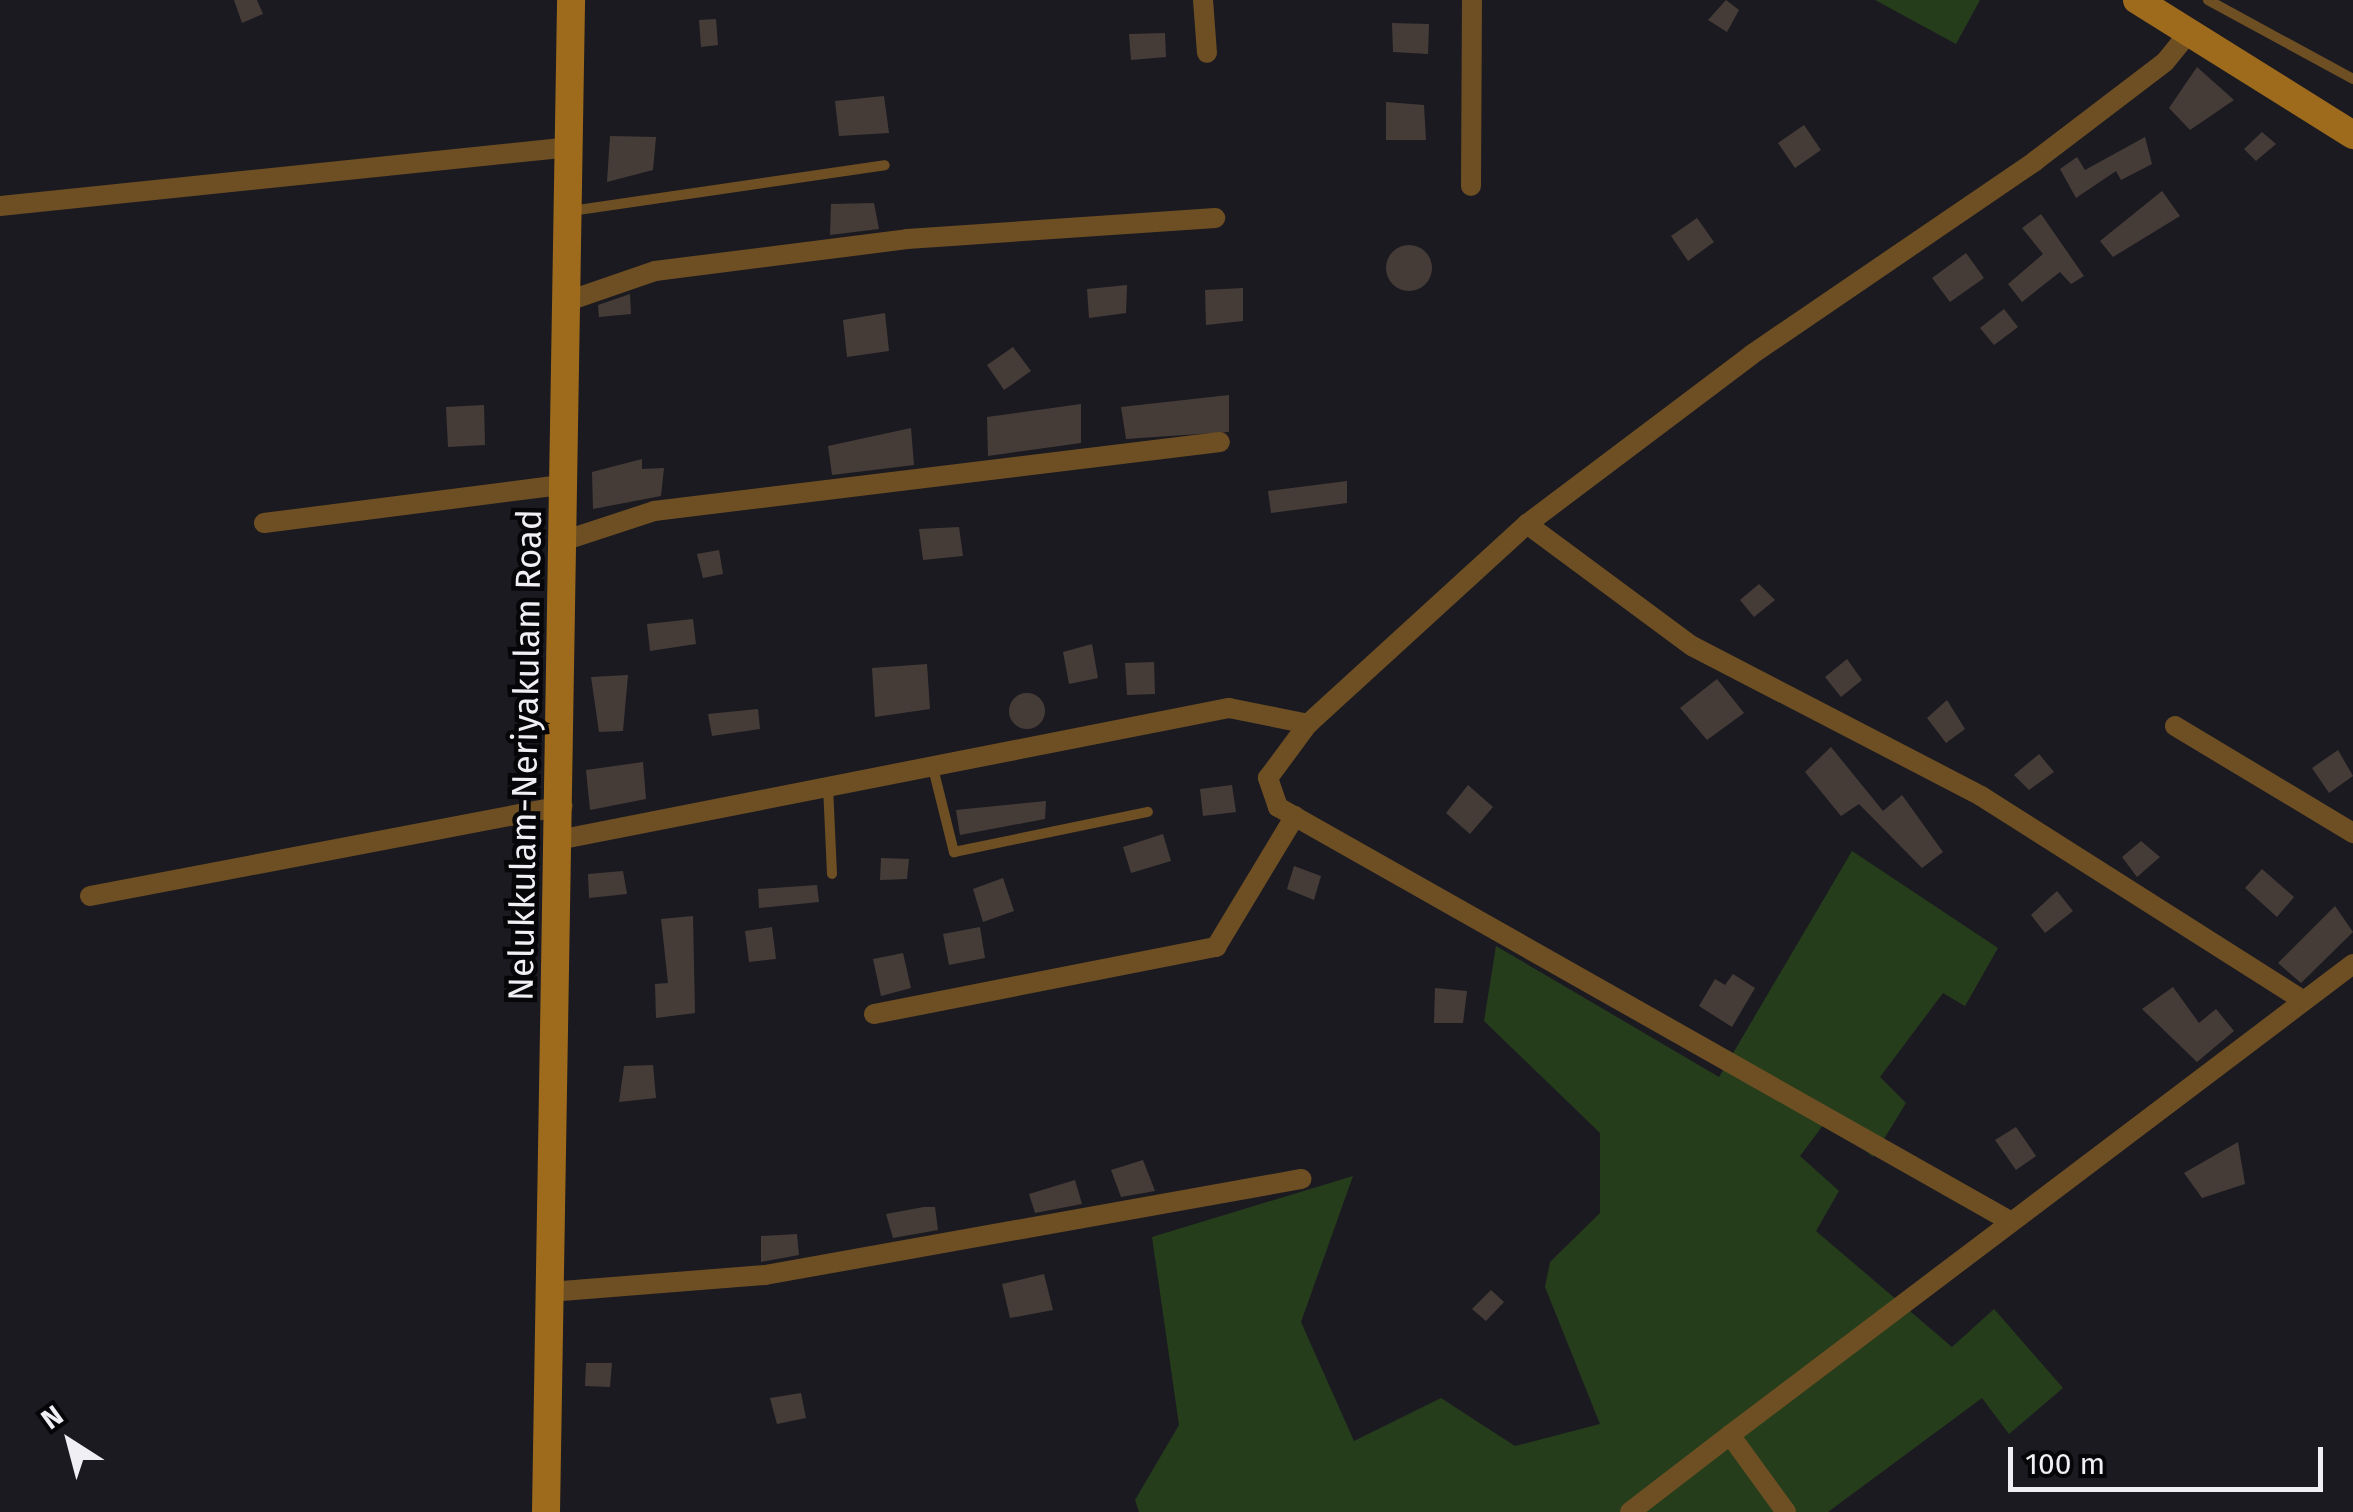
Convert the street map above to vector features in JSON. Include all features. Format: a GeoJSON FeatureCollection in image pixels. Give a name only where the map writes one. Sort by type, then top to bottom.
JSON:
{"type":"FeatureCollection","features":[{"type":"Feature","properties":{"kind":"main road","name":"Nelukkulam-Neriyakulam Road"},"geometry":{"type":"LineString","coordinates":[[546,1512],[563,840],[571,0]]}},
{"type":"Feature","properties":{"kind":"main road"},"geometry":{"type":"LineString","coordinates":[[2138,0],[2353,135]]}},
{"type":"Feature","properties":{"kind":"street"},"geometry":{"type":"LineString","coordinates":[[1202,0],[1206,53]]}},
{"type":"Feature","properties":{"kind":"street"},"geometry":{"type":"LineString","coordinates":[[1471,186],[1472,0]]}},
{"type":"Feature","properties":{"kind":"street"},"geometry":{"type":"LineString","coordinates":[[2008,1220],[1294,816],[1273,800],[1268,778],[1308,724],[1527,524],[1751,355],[2034,162],[2165,62],[2188,32]]}},
{"type":"Feature","properties":{"kind":"street"},"geometry":{"type":"LineString","coordinates":[[0,206],[571,148]]}},
{"type":"Feature","properties":{"kind":"street"},"geometry":{"type":"LineString","coordinates":[[568,302],[655,271],[907,238],[1215,218]]}},
{"type":"Feature","properties":{"kind":"street"},"geometry":{"type":"LineString","coordinates":[[566,540],[654,511],[1220,442]]}},
{"type":"Feature","properties":{"kind":"street"},"geometry":{"type":"LineString","coordinates":[[264,523],[567,484]]}},
{"type":"Feature","properties":{"kind":"street"},"geometry":{"type":"LineString","coordinates":[[1527,524],[1692,646],[1980,796],[2302,1000]]}},
{"type":"Feature","properties":{"kind":"street"},"geometry":{"type":"LineString","coordinates":[[563,840],[1228,708],[1308,724]]}},
{"type":"Feature","properties":{"kind":"street"},"geometry":{"type":"LineString","coordinates":[[2175,726],[2353,833]]}},
{"type":"Feature","properties":{"kind":"street"},"geometry":{"type":"LineString","coordinates":[[90,896],[563,806]]}},
{"type":"Feature","properties":{"kind":"street"},"geometry":{"type":"LineString","coordinates":[[874,1014],[1216,947],[1294,816]]}},
{"type":"Feature","properties":{"kind":"street"},"geometry":{"type":"LineString","coordinates":[[1630,1512],[2008,1220],[2353,964]]}},
{"type":"Feature","properties":{"kind":"street"},"geometry":{"type":"LineString","coordinates":[[549,1292],[765,1275],[1301,1179]]}},
{"type":"Feature","properties":{"kind":"street"},"geometry":{"type":"LineString","coordinates":[[1730,1436],[1786,1512]]}},
{"type":"Feature","properties":{"kind":"lane"},"geometry":{"type":"LineString","coordinates":[[2208,0],[2353,79]]}},
{"type":"Feature","properties":{"kind":"lane"},"geometry":{"type":"LineString","coordinates":[[571,211],[885,165]]}},
{"type":"Feature","properties":{"kind":"lane"},"geometry":{"type":"LineString","coordinates":[[933,768],[954,852],[1148,812]]}},
{"type":"Feature","properties":{"kind":"lane"},"geometry":{"type":"LineString","coordinates":[[828,786],[832,874]]}},
{"type":"Feature","properties":{"kind":"green space"},"geometry":{"type":"Polygon","coordinates":[[[1875,0],[1980,0],[1956,44],[1875,0]]]}},
{"type":"Feature","properties":{"kind":"green space"},"geometry":{"type":"Polygon","coordinates":[[[1852,851],[1998,948],[1965,1006],[1943,993],[1880,1077],[1906,1103],[1873,1157],[1827,1120],[1800,1156],[1839,1191],[1816,1231],[1952,1347],[1994,1309],[2063,1388],[2009,1434],[1982,1398],[1828,1512],[1139,1512],[1135,1500],[1179,1425],[1152,1237],[1353,1176],[1301,1322],[1354,1441],[1441,1398],[1515,1446],[1600,1424],[1545,1287],[1550,1262],[1600,1213],[1600,1133],[1484,1021],[1496,946],[1719,1077],[1852,851]]]}},
{"type":"Feature","properties":{"kind":"building"},"geometry":{"type":"Polygon","coordinates":[[[234,0],[257,0],[263,14],[242,23],[234,0]]]}},
{"type":"Feature","properties":{"kind":"building"},"geometry":{"type":"Polygon","coordinates":[[[1726,0],[1739,10],[1727,32],[1708,20],[1726,0]]]}},
{"type":"Feature","properties":{"kind":"building"},"geometry":{"type":"Polygon","coordinates":[[[716,19],[718,45],[701,47],[699,20],[716,19]]]}},
{"type":"Feature","properties":{"kind":"building"},"geometry":{"type":"Polygon","coordinates":[[[1392,23],[1429,24],[1428,54],[1393,52],[1392,23]]]}},
{"type":"Feature","properties":{"kind":"building"},"geometry":{"type":"Polygon","coordinates":[[[1165,33],[1166,57],[1131,60],[1129,34],[1165,33]]]}},
{"type":"Feature","properties":{"kind":"building"},"geometry":{"type":"Polygon","coordinates":[[[2197,67],[2234,100],[2190,130],[2169,108],[2197,67]]]}},
{"type":"Feature","properties":{"kind":"building"},"geometry":{"type":"Polygon","coordinates":[[[884,96],[889,133],[839,136],[835,101],[884,96]]]}},
{"type":"Feature","properties":{"kind":"building"},"geometry":{"type":"Polygon","coordinates":[[[1386,102],[1424,105],[1426,140],[1386,140],[1386,102]]]}},
{"type":"Feature","properties":{"kind":"building"},"geometry":{"type":"Polygon","coordinates":[[[1804,125],[1821,150],[1795,168],[1778,143],[1804,125]]]}},
{"type":"Feature","properties":{"kind":"building"},"geometry":{"type":"Polygon","coordinates":[[[2262,132],[2276,144],[2256,161],[2244,149],[2262,132]]]}},
{"type":"Feature","properties":{"kind":"building"},"geometry":{"type":"Polygon","coordinates":[[[610,136],[656,137],[653,170],[607,182],[610,136]]]}},
{"type":"Feature","properties":{"kind":"building"},"geometry":{"type":"Polygon","coordinates":[[[2145,137],[2152,164],[2121,180],[2116,171],[2076,198],[2060,169],[2077,157],[2085,170],[2145,137]]]}},
{"type":"Feature","properties":{"kind":"building"},"geometry":{"type":"Polygon","coordinates":[[[2162,191],[2180,216],[2113,257],[2100,241],[2162,191]]]}},
{"type":"Feature","properties":{"kind":"building"},"geometry":{"type":"Polygon","coordinates":[[[874,203],[879,229],[830,235],[831,204],[874,203]]]}},
{"type":"Feature","properties":{"kind":"building"},"geometry":{"type":"Polygon","coordinates":[[[2041,214],[2084,276],[2071,284],[2060,272],[2022,302],[2008,284],[2043,254],[2022,228],[2041,214]]]}},
{"type":"Feature","properties":{"kind":"building"},"geometry":{"type":"Polygon","coordinates":[[[1697,218],[1714,242],[1688,261],[1671,236],[1697,218]]]}},
{"type":"Feature","properties":{"kind":"building"},"geometry":{"type":"Polygon","coordinates":[[[1409,245],[1425,252],[1432,268],[1425,284],[1409,291],[1393,284],[1386,268],[1393,252],[1409,245]]]}},
{"type":"Feature","properties":{"kind":"building"},"geometry":{"type":"Polygon","coordinates":[[[1966,253],[1984,278],[1950,302],[1932,278],[1966,253]]]}},
{"type":"Feature","properties":{"kind":"building"},"geometry":{"type":"Polygon","coordinates":[[[1127,285],[1126,313],[1089,318],[1087,289],[1127,285]]]}},
{"type":"Feature","properties":{"kind":"building"},"geometry":{"type":"Polygon","coordinates":[[[1243,288],[1243,321],[1206,325],[1205,290],[1243,288]]]}},
{"type":"Feature","properties":{"kind":"building"},"geometry":{"type":"Polygon","coordinates":[[[630,294],[631,314],[599,317],[598,305],[630,294]]]}},
{"type":"Feature","properties":{"kind":"building"},"geometry":{"type":"Polygon","coordinates":[[[2004,309],[2018,327],[1994,345],[1980,328],[2004,309]]]}},
{"type":"Feature","properties":{"kind":"building"},"geometry":{"type":"Polygon","coordinates":[[[885,313],[889,351],[847,357],[843,320],[885,313]]]}},
{"type":"Feature","properties":{"kind":"building"},"geometry":{"type":"Polygon","coordinates":[[[1013,347],[1031,371],[1004,390],[987,365],[1013,347]]]}},
{"type":"Feature","properties":{"kind":"building"},"geometry":{"type":"Polygon","coordinates":[[[1229,395],[1229,432],[1126,439],[1121,407],[1229,395]]]}},
{"type":"Feature","properties":{"kind":"building"},"geometry":{"type":"Polygon","coordinates":[[[1081,404],[1081,443],[988,456],[987,417],[1081,404]]]}},
{"type":"Feature","properties":{"kind":"building"},"geometry":{"type":"Polygon","coordinates":[[[484,405],[485,445],[448,447],[446,407],[484,405]]]}},
{"type":"Feature","properties":{"kind":"building"},"geometry":{"type":"Polygon","coordinates":[[[911,428],[914,465],[832,475],[828,446],[911,428]]]}},
{"type":"Feature","properties":{"kind":"building"},"geometry":{"type":"Polygon","coordinates":[[[642,459],[642,469],[664,468],[661,496],[593,509],[592,472],[642,459]]]}},
{"type":"Feature","properties":{"kind":"building"},"geometry":{"type":"Polygon","coordinates":[[[1347,481],[1347,503],[1271,513],[1268,491],[1347,481]]]}},
{"type":"Feature","properties":{"kind":"building"},"geometry":{"type":"Polygon","coordinates":[[[959,527],[963,556],[923,560],[919,529],[959,527]]]}},
{"type":"Feature","properties":{"kind":"building"},"geometry":{"type":"Polygon","coordinates":[[[719,550],[723,574],[703,578],[697,554],[719,550]]]}},
{"type":"Feature","properties":{"kind":"building"},"geometry":{"type":"Polygon","coordinates":[[[1759,584],[1775,600],[1754,617],[1740,600],[1759,584]]]}},
{"type":"Feature","properties":{"kind":"building"},"geometry":{"type":"Polygon","coordinates":[[[693,619],[696,644],[650,651],[647,624],[693,619]]]}},
{"type":"Feature","properties":{"kind":"building"},"geometry":{"type":"Polygon","coordinates":[[[1092,644],[1098,678],[1069,684],[1063,652],[1092,644]]]}},
{"type":"Feature","properties":{"kind":"building"},"geometry":{"type":"Polygon","coordinates":[[[1847,659],[1862,680],[1841,697],[1825,677],[1847,659]]]}},
{"type":"Feature","properties":{"kind":"building"},"geometry":{"type":"Polygon","coordinates":[[[1154,662],[1155,694],[1127,695],[1125,663],[1154,662]]]}},
{"type":"Feature","properties":{"kind":"building"},"geometry":{"type":"Polygon","coordinates":[[[927,664],[930,709],[875,717],[872,668],[927,664]]]}},
{"type":"Feature","properties":{"kind":"building"},"geometry":{"type":"Polygon","coordinates":[[[628,675],[623,731],[599,732],[591,677],[628,675]]]}},
{"type":"Feature","properties":{"kind":"building"},"geometry":{"type":"Polygon","coordinates":[[[1717,679],[1744,713],[1707,740],[1680,708],[1717,679]]]}},
{"type":"Feature","properties":{"kind":"building"},"geometry":{"type":"Polygon","coordinates":[[[1027,693],[1040,698],[1045,711],[1040,724],[1027,729],[1014,724],[1009,711],[1014,698],[1027,693]]]}},
{"type":"Feature","properties":{"kind":"building"},"geometry":{"type":"Polygon","coordinates":[[[1947,700],[1965,729],[1946,743],[1927,718],[1947,700]]]}},
{"type":"Feature","properties":{"kind":"building"},"geometry":{"type":"Polygon","coordinates":[[[758,709],[760,729],[712,736],[708,714],[758,709]]]}},
{"type":"Feature","properties":{"kind":"building"},"geometry":{"type":"Polygon","coordinates":[[[1831,747],[1883,811],[1902,795],[1943,852],[1922,868],[1859,804],[1841,816],[1805,772],[1831,747]]]}},
{"type":"Feature","properties":{"kind":"building"},"geometry":{"type":"Polygon","coordinates":[[[2338,750],[2353,776],[2329,793],[2312,768],[2338,750]]]}},
{"type":"Feature","properties":{"kind":"building"},"geometry":{"type":"Polygon","coordinates":[[[2039,754],[2054,772],[2029,790],[2014,775],[2039,754]]]}},
{"type":"Feature","properties":{"kind":"building"},"geometry":{"type":"Polygon","coordinates":[[[643,762],[646,799],[590,810],[586,770],[643,762]]]}},
{"type":"Feature","properties":{"kind":"building"},"geometry":{"type":"Polygon","coordinates":[[[1232,785],[1236,812],[1203,816],[1200,789],[1232,785]]]}},
{"type":"Feature","properties":{"kind":"building"},"geometry":{"type":"Polygon","coordinates":[[[1468,785],[1493,807],[1470,834],[1446,813],[1468,785]]]}},
{"type":"Feature","properties":{"kind":"building"},"geometry":{"type":"Polygon","coordinates":[[[1046,801],[1045,819],[960,835],[956,810],[1046,801]]]}},
{"type":"Feature","properties":{"kind":"building"},"geometry":{"type":"Polygon","coordinates":[[[1163,834],[1171,861],[1131,873],[1123,847],[1163,834]]]}},
{"type":"Feature","properties":{"kind":"building"},"geometry":{"type":"Polygon","coordinates":[[[2141,841],[2160,857],[2137,877],[2122,857],[2141,841]]]}},
{"type":"Feature","properties":{"kind":"building"},"geometry":{"type":"Polygon","coordinates":[[[881,858],[909,859],[907,879],[880,880],[881,858]]]}},
{"type":"Feature","properties":{"kind":"building"},"geometry":{"type":"Polygon","coordinates":[[[1294,866],[1321,876],[1314,900],[1287,889],[1294,866]]]}},
{"type":"Feature","properties":{"kind":"building"},"geometry":{"type":"Polygon","coordinates":[[[2262,869],[2294,897],[2277,917],[2245,888],[2262,869]]]}},
{"type":"Feature","properties":{"kind":"building"},"geometry":{"type":"Polygon","coordinates":[[[623,871],[627,894],[589,898],[588,874],[623,871]]]}},
{"type":"Feature","properties":{"kind":"building"},"geometry":{"type":"Polygon","coordinates":[[[1003,878],[1014,911],[983,922],[973,889],[1003,878]]]}},
{"type":"Feature","properties":{"kind":"building"},"geometry":{"type":"Polygon","coordinates":[[[817,885],[819,902],[759,908],[758,889],[817,885]]]}},
{"type":"Feature","properties":{"kind":"building"},"geometry":{"type":"Polygon","coordinates":[[[2057,891],[2073,911],[2045,933],[2031,915],[2057,891]]]}},
{"type":"Feature","properties":{"kind":"building"},"geometry":{"type":"Polygon","coordinates":[[[2335,906],[2353,932],[2301,983],[2278,963],[2335,906]]]}},
{"type":"Feature","properties":{"kind":"building"},"geometry":{"type":"Polygon","coordinates":[[[693,916],[695,1013],[656,1018],[655,984],[668,983],[661,919],[693,916]]]}},
{"type":"Feature","properties":{"kind":"building"},"geometry":{"type":"Polygon","coordinates":[[[772,927],[776,959],[749,962],[745,931],[772,927]]]}},
{"type":"Feature","properties":{"kind":"building"},"geometry":{"type":"Polygon","coordinates":[[[980,927],[985,958],[949,965],[943,934],[980,927]]]}},
{"type":"Feature","properties":{"kind":"building"},"geometry":{"type":"Polygon","coordinates":[[[903,953],[911,988],[881,996],[873,959],[903,953]]]}},
{"type":"Feature","properties":{"kind":"building"},"geometry":{"type":"Polygon","coordinates":[[[1733,974],[1755,988],[1732,1027],[1699,1006],[1715,979],[1725,985],[1733,974]]]}},
{"type":"Feature","properties":{"kind":"building"},"geometry":{"type":"Polygon","coordinates":[[[2173,987],[2199,1023],[2216,1009],[2234,1031],[2197,1062],[2142,1009],[2173,987]]]}},
{"type":"Feature","properties":{"kind":"building"},"geometry":{"type":"Polygon","coordinates":[[[1435,988],[1467,991],[1463,1023],[1434,1023],[1435,988]]]}},
{"type":"Feature","properties":{"kind":"building"},"geometry":{"type":"Polygon","coordinates":[[[653,1065],[656,1098],[619,1102],[624,1066],[653,1065]]]}},
{"type":"Feature","properties":{"kind":"building"},"geometry":{"type":"Polygon","coordinates":[[[2016,1127],[2036,1156],[2016,1170],[1995,1140],[2016,1127]]]}},
{"type":"Feature","properties":{"kind":"building"},"geometry":{"type":"Polygon","coordinates":[[[2238,1142],[2245,1184],[2202,1198],[2184,1173],[2238,1142]]]}},
{"type":"Feature","properties":{"kind":"building"},"geometry":{"type":"Polygon","coordinates":[[[1143,1160],[1155,1191],[1121,1197],[1111,1170],[1143,1160]]]}},
{"type":"Feature","properties":{"kind":"building"},"geometry":{"type":"Polygon","coordinates":[[[1075,1180],[1082,1204],[1035,1213],[1029,1194],[1075,1180]]]}},
{"type":"Feature","properties":{"kind":"building"},"geometry":{"type":"Polygon","coordinates":[[[935,1207],[938,1230],[893,1238],[886,1214],[935,1207]]]}},
{"type":"Feature","properties":{"kind":"building"},"geometry":{"type":"Polygon","coordinates":[[[797,1234],[799,1255],[761,1262],[761,1236],[797,1234]]]}},
{"type":"Feature","properties":{"kind":"building"},"geometry":{"type":"Polygon","coordinates":[[[1044,1274],[1053,1310],[1010,1318],[1002,1284],[1044,1274]]]}},
{"type":"Feature","properties":{"kind":"building"},"geometry":{"type":"Polygon","coordinates":[[[1491,1290],[1504,1302],[1486,1321],[1472,1309],[1491,1290]]]}},
{"type":"Feature","properties":{"kind":"building"},"geometry":{"type":"Polygon","coordinates":[[[586,1363],[612,1363],[610,1387],[585,1386],[586,1363]]]}},
{"type":"Feature","properties":{"kind":"building"},"geometry":{"type":"Polygon","coordinates":[[[801,1393],[806,1418],[777,1424],[770,1398],[801,1393]]]}}]}
